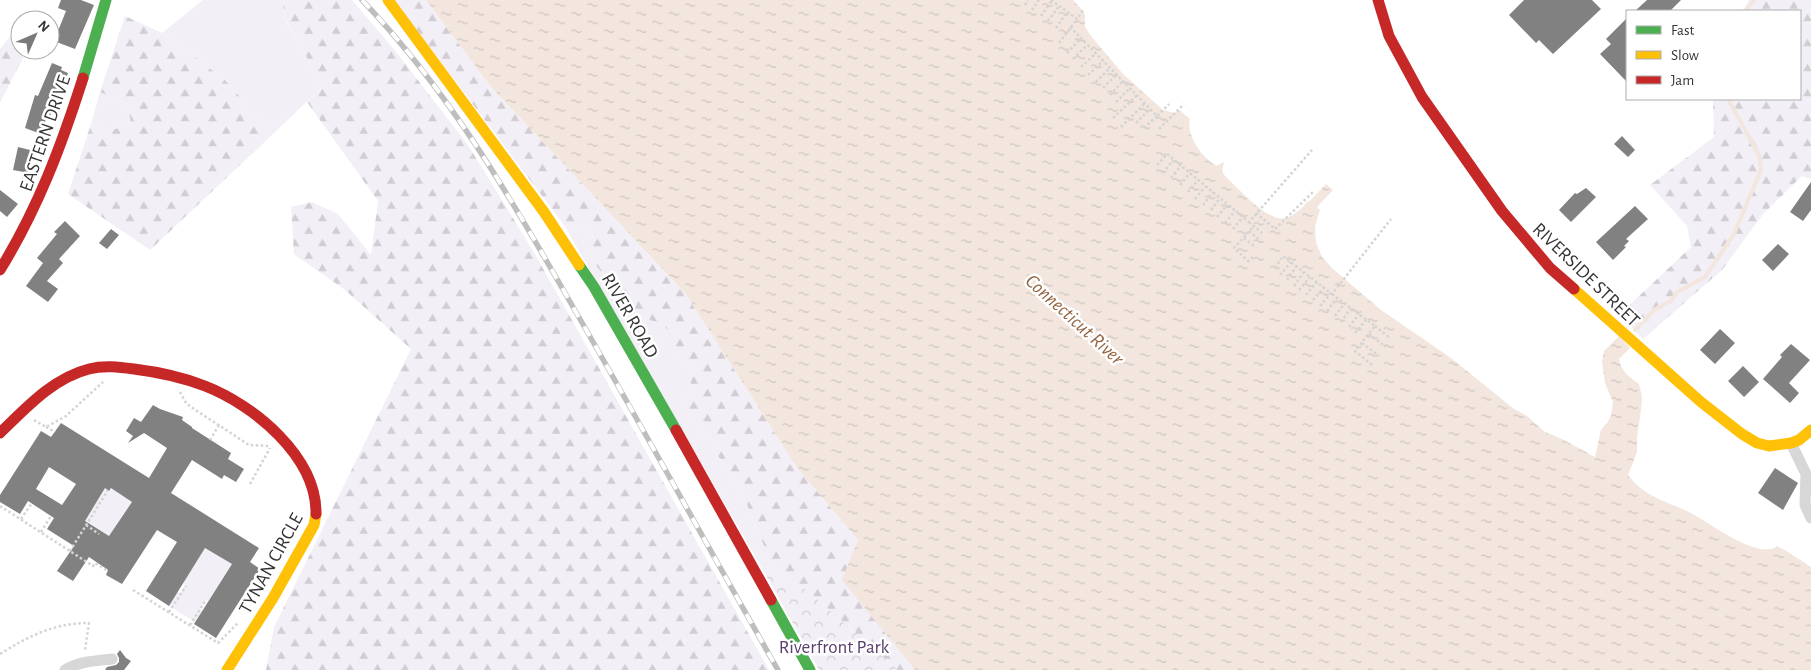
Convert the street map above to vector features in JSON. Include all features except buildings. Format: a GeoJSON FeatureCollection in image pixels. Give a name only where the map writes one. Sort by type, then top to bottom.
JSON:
{"type":"FeatureCollection","features":[{"type":"Feature","properties":{"kind":"street","name":"EASTERN DRIVE"},"geometry":{"type":"LineString","coordinates":[[0,270],[22,237],[46,186],[106,0]]}},
{"type":"Feature","properties":{"kind":"street","name":"RIVER ROAD"},"geometry":{"type":"LineString","coordinates":[[388,0],[544,212],[616,322],[810,670]]}},
{"type":"Feature","properties":{"kind":"street","name":"RIVERSIDE STREET"},"geometry":{"type":"LineString","coordinates":[[1378,0],[1389,36],[1422,97],[1502,211],[1524,240],[1550,268],[1701,402],[1742,434],[1757,443],[1769,446],[1791,443],[1808,432]]}},
{"type":"Feature","properties":{"kind":"street","name":"TYNAN CIRCLE"},"geometry":{"type":"LineString","coordinates":[[0,433],[50,389],[77,373],[102,367],[165,372],[200,382],[240,403],[269,426],[299,461],[310,479],[317,502],[317,514],[314,524],[273,598],[227,670]]}},
{"type":"Feature","properties":{"kind":"street"},"geometry":{"type":"LineString","coordinates":[[1791,443],[1806,474],[1804,505],[1811,518]]}},
{"type":"Feature","properties":{"kind":"street"},"geometry":{"type":"LineString","coordinates":[[65,670],[74,664],[112,659]]}},
{"type":"Feature","properties":{"kind":"path"},"geometry":{"type":"LineString","coordinates":[[1025,5],[1028,0]]}},
{"type":"Feature","properties":{"kind":"path"},"geometry":{"type":"LineString","coordinates":[[1032,10],[1039,0]]}},
{"type":"Feature","properties":{"kind":"path"},"geometry":{"type":"LineString","coordinates":[[1040,16],[1051,0],[1077,19]]}},
{"type":"Feature","properties":{"kind":"path"},"geometry":{"type":"LineString","coordinates":[[1048,21],[1059,6]]}},
{"type":"Feature","properties":{"kind":"path"},"geometry":{"type":"LineString","coordinates":[[1058,42],[1083,10]]}},
{"type":"Feature","properties":{"kind":"path"},"geometry":{"type":"LineString","coordinates":[[1056,28],[1067,12]]}},
{"type":"Feature","properties":{"kind":"path"},"geometry":{"type":"LineString","coordinates":[[1070,27],[1157,116]]}},
{"type":"Feature","properties":{"kind":"path"},"geometry":{"type":"LineString","coordinates":[[1067,53],[1081,38]]}},
{"type":"Feature","properties":{"kind":"path"},"geometry":{"type":"LineString","coordinates":[[1073,59],[1088,44]]}},
{"type":"Feature","properties":{"kind":"path"},"geometry":{"type":"LineString","coordinates":[[1081,67],[1096,53]]}},
{"type":"Feature","properties":{"kind":"path"},"geometry":{"type":"LineString","coordinates":[[1088,75],[1103,60]]}},
{"type":"Feature","properties":{"kind":"path"},"geometry":{"type":"LineString","coordinates":[[1096,82],[1110,68]]}},
{"type":"Feature","properties":{"kind":"path"},"geometry":{"type":"LineString","coordinates":[[1103,88],[1117,74]]}},
{"type":"Feature","properties":{"kind":"path"},"geometry":{"type":"LineString","coordinates":[[1110,95],[1123,81]]}},
{"type":"Feature","properties":{"kind":"path"},"geometry":{"type":"LineString","coordinates":[[1116,102],[1130,88]]}},
{"type":"Feature","properties":{"kind":"path"},"geometry":{"type":"LineString","coordinates":[[1113,118],[1137,95]]}},
{"type":"Feature","properties":{"kind":"path"},"geometry":{"type":"LineString","coordinates":[[1121,127],[1145,103]]}},
{"type":"Feature","properties":{"kind":"path"},"geometry":{"type":"LineString","coordinates":[[1144,128],[1169,104]]}},
{"type":"Feature","properties":{"kind":"path"},"geometry":{"type":"LineString","coordinates":[[1159,129],[1184,104]]}},
{"type":"Feature","properties":{"kind":"path"},"geometry":{"type":"LineString","coordinates":[[1136,122],[1150,108]]}},
{"type":"Feature","properties":{"kind":"path"},"geometry":{"type":"LineString","coordinates":[[1249,222],[1312,150]]}},
{"type":"Feature","properties":{"kind":"path"},"geometry":{"type":"LineString","coordinates":[[1157,165],[1167,154],[1262,233]]}},
{"type":"Feature","properties":{"kind":"path"},"geometry":{"type":"LineString","coordinates":[[1163,172],[1174,160]]}},
{"type":"Feature","properties":{"kind":"path"},"geometry":{"type":"LineString","coordinates":[[1171,178],[1181,166]]}},
{"type":"Feature","properties":{"kind":"path"},"geometry":{"type":"LineString","coordinates":[[1180,185],[1190,173]]}},
{"type":"Feature","properties":{"kind":"path"},"geometry":{"type":"LineString","coordinates":[[1188,192],[1198,180]]}},
{"type":"Feature","properties":{"kind":"path"},"geometry":{"type":"LineString","coordinates":[[1195,199],[1206,186]]}},
{"type":"Feature","properties":{"kind":"path"},"geometry":{"type":"LineString","coordinates":[[1203,205],[1213,192]]}},
{"type":"Feature","properties":{"kind":"path"},"geometry":{"type":"LineString","coordinates":[[1256,213],[1275,229],[1313,192]]}},
{"type":"Feature","properties":{"kind":"path"},"geometry":{"type":"LineString","coordinates":[[1211,210],[1220,198]]}},
{"type":"Feature","properties":{"kind":"path"},"geometry":{"type":"LineString","coordinates":[[1217,216],[1227,204]]}},
{"type":"Feature","properties":{"kind":"path"},"geometry":{"type":"LineString","coordinates":[[1225,223],[1236,211]]}},
{"type":"Feature","properties":{"kind":"path"},"geometry":{"type":"LineString","coordinates":[[1233,229],[1243,217]]}},
{"type":"Feature","properties":{"kind":"path"},"geometry":{"type":"LineString","coordinates":[[1320,306],[1391,219]]}},
{"type":"Feature","properties":{"kind":"path"},"geometry":{"type":"LineString","coordinates":[[1252,257],[1248,261],[1234,248],[1254,226]]}},
{"type":"Feature","properties":{"kind":"path"},"geometry":{"type":"LineString","coordinates":[[1249,231],[1262,241]]}},
{"type":"Feature","properties":{"kind":"path"},"geometry":{"type":"LineString","coordinates":[[1244,238],[1256,248]]}},
{"type":"Feature","properties":{"kind":"path"},"geometry":{"type":"LineString","coordinates":[[1275,268],[1283,256],[1390,338]]}},
{"type":"Feature","properties":{"kind":"path"},"geometry":{"type":"LineString","coordinates":[[1280,275],[1291,262]]}},
{"type":"Feature","properties":{"kind":"path"},"geometry":{"type":"LineString","coordinates":[[1287,280],[1296,266]]}},
{"type":"Feature","properties":{"kind":"path"},"geometry":{"type":"LineString","coordinates":[[1294,286],[1304,272]]}},
{"type":"Feature","properties":{"kind":"path"},"geometry":{"type":"LineString","coordinates":[[1300,290],[1310,277]]}},
{"type":"Feature","properties":{"kind":"path"},"geometry":{"type":"LineString","coordinates":[[1306,295],[1317,282]]}},
{"type":"Feature","properties":{"kind":"path"},"geometry":{"type":"LineString","coordinates":[[1313,300],[1324,287]]}},
{"type":"Feature","properties":{"kind":"path"},"geometry":{"type":"LineString","coordinates":[[1327,311],[1337,298]]}},
{"type":"Feature","properties":{"kind":"path"},"geometry":{"type":"LineString","coordinates":[[1335,316],[1345,303]]}},
{"type":"Feature","properties":{"kind":"path"},"geometry":{"type":"LineString","coordinates":[[1341,322],[1351,308]]}},
{"type":"Feature","properties":{"kind":"path"},"geometry":{"type":"LineString","coordinates":[[1349,327],[1359,314]]}},
{"type":"Feature","properties":{"kind":"path"},"geometry":{"type":"LineString","coordinates":[[1355,333],[1366,320]]}},
{"type":"Feature","properties":{"kind":"path"},"geometry":{"type":"LineString","coordinates":[[1372,365],[1355,351],[1375,326]]}},
{"type":"Feature","properties":{"kind":"path"},"geometry":{"type":"LineString","coordinates":[[1369,334],[1386,347]]}},
{"type":"Feature","properties":{"kind":"path"},"geometry":{"type":"LineString","coordinates":[[1362,342],[1379,356]]}},
{"type":"Feature","properties":{"kind":"path"},"geometry":{"type":"LineString","coordinates":[[46,427],[66,416],[118,367]]}},
{"type":"Feature","properties":{"kind":"path"},"geometry":{"type":"LineString","coordinates":[[178,388],[186,402],[250,445],[272,447],[250,484]]}},
{"type":"Feature","properties":{"kind":"path"},"geometry":{"type":"LineString","coordinates":[[22,413],[55,432]]}},
{"type":"Feature","properties":{"kind":"path"},"geometry":{"type":"LineString","coordinates":[[210,440],[219,425]]}},
{"type":"Feature","properties":{"kind":"path"},"geometry":{"type":"LineString","coordinates":[[70,551],[80,532],[86,526],[108,490]]}},
{"type":"Feature","properties":{"kind":"path"},"geometry":{"type":"LineString","coordinates":[[22,520],[32,503]]}},
{"type":"Feature","properties":{"kind":"path"},"geometry":{"type":"LineString","coordinates":[[0,506],[94,566],[95,563],[108,571]]}},
{"type":"Feature","properties":{"kind":"path"},"geometry":{"type":"LineString","coordinates":[[41,532],[51,516]]}},
{"type":"Feature","properties":{"kind":"path"},"geometry":{"type":"LineString","coordinates":[[86,526],[99,534]]}},
{"type":"Feature","properties":{"kind":"path"},"geometry":{"type":"LineString","coordinates":[[169,612],[186,586]]}},
{"type":"Feature","properties":{"kind":"path"},"geometry":{"type":"LineString","coordinates":[[133,590],[218,643],[241,620]]}},
{"type":"Feature","properties":{"kind":"path"},"geometry":{"type":"LineString","coordinates":[[190,625],[206,600]]}},
{"type":"Feature","properties":{"kind":"path"},"geometry":{"type":"LineString","coordinates":[[161,607],[164,603]]}},
{"type":"Feature","properties":{"kind":"path"},"geometry":{"type":"LineString","coordinates":[[0,654],[24,639],[44,630],[71,623],[89,623],[84,662]]}},
{"type":"Feature","properties":{"kind":"green space"},"geometry":{"type":"Polygon","coordinates":[[[203,0],[283,0],[285,20],[322,87],[273,134],[224,79],[162,33],[203,0]]]}},
{"type":"Feature","properties":{"kind":"green space"},"geometry":{"type":"Polygon","coordinates":[[[283,0],[352,0],[397,53],[468,145],[532,249],[769,670],[266,670],[274,627],[411,349],[345,290],[294,254],[291,207],[312,202],[338,214],[371,255],[378,201],[307,102],[322,87],[285,19],[283,0]]]}},
{"type":"Feature","properties":{"kind":"green space"},"geometry":{"type":"Polygon","coordinates":[[[394,0],[426,0],[491,87],[685,293],[798,469],[858,540],[843,580],[915,670],[898,670],[806,590],[775,572],[744,497],[686,405],[693,372],[679,359],[673,332],[630,309],[591,259],[594,238],[586,226],[564,225],[394,0]]]}},
{"type":"Feature","properties":{"kind":"green space"},"geometry":{"type":"Polygon","coordinates":[[[1749,0],[1811,0],[1811,179],[1802,176],[1763,214],[1722,270],[1643,339],[1619,315],[1691,247],[1687,226],[1650,185],[1714,137],[1713,100],[1801,100],[1801,10],[1744,10],[1749,0]]]}},
{"type":"Feature","properties":{"kind":"green space"},"geometry":{"type":"Polygon","coordinates":[[[125,16],[162,33],[224,79],[273,134],[150,250],[68,194],[91,124],[109,131],[131,124],[128,105],[100,92],[125,16]]]}},
{"type":"Feature","properties":{"kind":"green space"},"geometry":{"type":"Polygon","coordinates":[[[10,36],[10,60],[22,60],[0,103],[0,49],[10,36]]]}},
{"type":"Feature","properties":{"kind":"green space"},"geometry":{"type":"Polygon","coordinates":[[[100,92],[128,105],[131,124],[109,131],[91,124],[100,92]]]}},
{"type":"Feature","properties":{"kind":"green space"},"geometry":{"type":"Polygon","coordinates":[[[564,225],[586,226],[594,238],[591,259],[630,309],[673,332],[679,359],[693,372],[686,405],[744,497],[775,572],[759,563],[564,225]]]}},
{"type":"Feature","properties":{"kind":"green space"},"geometry":{"type":"Polygon","coordinates":[[[105,488],[109,491],[111,488],[132,502],[109,536],[101,531],[82,553],[70,544],[105,488]]]}},
{"type":"Feature","properties":{"kind":"green space"},"geometry":{"type":"Polygon","coordinates":[[[205,548],[232,564],[208,601],[206,600],[200,609],[202,611],[195,622],[169,606],[177,592],[180,593],[185,585],[183,583],[205,548]]]}},
{"type":"Feature","properties":{"kind":"green space","name":"Riverfront Park"},"geometry":{"type":"Polygon","coordinates":[[[759,563],[806,590],[898,670],[819,670],[759,563]]]}},
{"type":"Feature","properties":{"kind":"water","name":"Connecticut River"},"geometry":{"type":"Polygon","coordinates":[[[426,0],[1073,0],[1085,15],[1085,27],[1091,36],[1123,74],[1163,110],[1174,113],[1180,111],[1189,118],[1192,136],[1200,151],[1217,166],[1224,162],[1222,171],[1225,176],[1254,203],[1271,215],[1286,218],[1309,202],[1326,184],[1333,190],[1317,207],[1320,210],[1315,227],[1316,243],[1322,257],[1332,268],[1381,310],[1451,358],[1545,432],[1595,457],[1601,430],[1611,415],[1613,402],[1605,383],[1602,362],[1604,351],[1619,336],[1630,348],[1619,359],[1620,363],[1626,373],[1639,384],[1642,397],[1637,452],[1628,475],[1642,489],[1658,499],[1693,514],[1735,539],[1759,549],[1769,549],[1777,546],[1811,567],[1811,670],[915,670],[842,580],[858,540],[798,469],[685,293],[491,87],[426,0]]]}},
{"type":"Feature","properties":{"kind":"waterway"},"geometry":{"type":"LineString","coordinates":[[1746,10],[1754,0]]}},
{"type":"Feature","properties":{"kind":"waterway"},"geometry":{"type":"LineString","coordinates":[[1635,330],[1655,309],[1671,301],[1677,292],[1705,277],[1734,234],[1761,170],[1759,155],[1729,100]]}},
{"type":"Feature","properties":{"kind":"railway"},"geometry":{"type":"LineString","coordinates":[[362,0],[422,70],[449,106],[499,182],[546,260],[778,670]]}},
{"type":"Feature","properties":{"kind":"traffic: fast"},"geometry":{"type":"LineString","coordinates":[[83,78],[106,0]]}},
{"type":"Feature","properties":{"kind":"traffic: fast"},"geometry":{"type":"LineString","coordinates":[[579,265],[594,287],[676,430]]}},
{"type":"Feature","properties":{"kind":"traffic: fast"},"geometry":{"type":"LineString","coordinates":[[771,600],[810,670]]}},
{"type":"Feature","properties":{"kind":"traffic: slow"},"geometry":{"type":"LineString","coordinates":[[388,0],[544,212],[579,265]]}},
{"type":"Feature","properties":{"kind":"traffic: slow"},"geometry":{"type":"LineString","coordinates":[[1574,289],[1701,402],[1742,434],[1757,443],[1769,446],[1791,443],[1799,440],[1811,430]]}},
{"type":"Feature","properties":{"kind":"traffic: slow"},"geometry":{"type":"LineString","coordinates":[[227,670],[273,598],[314,525],[316,514]]}},
{"type":"Feature","properties":{"kind":"traffic: jam"},"geometry":{"type":"LineString","coordinates":[[1378,0],[1389,36],[1422,97],[1502,211],[1550,268],[1574,289]]}},
{"type":"Feature","properties":{"kind":"traffic: jam"},"geometry":{"type":"LineString","coordinates":[[0,270],[26,224],[48,177],[83,78]]}},
{"type":"Feature","properties":{"kind":"traffic: jam"},"geometry":{"type":"LineString","coordinates":[[0,433],[41,395],[76,373],[106,367],[179,377],[205,386],[243,406],[279,436],[294,453],[306,473],[314,493],[316,514]]}},
{"type":"Feature","properties":{"kind":"traffic: jam"},"geometry":{"type":"LineString","coordinates":[[676,430],[771,600]]}}]}
